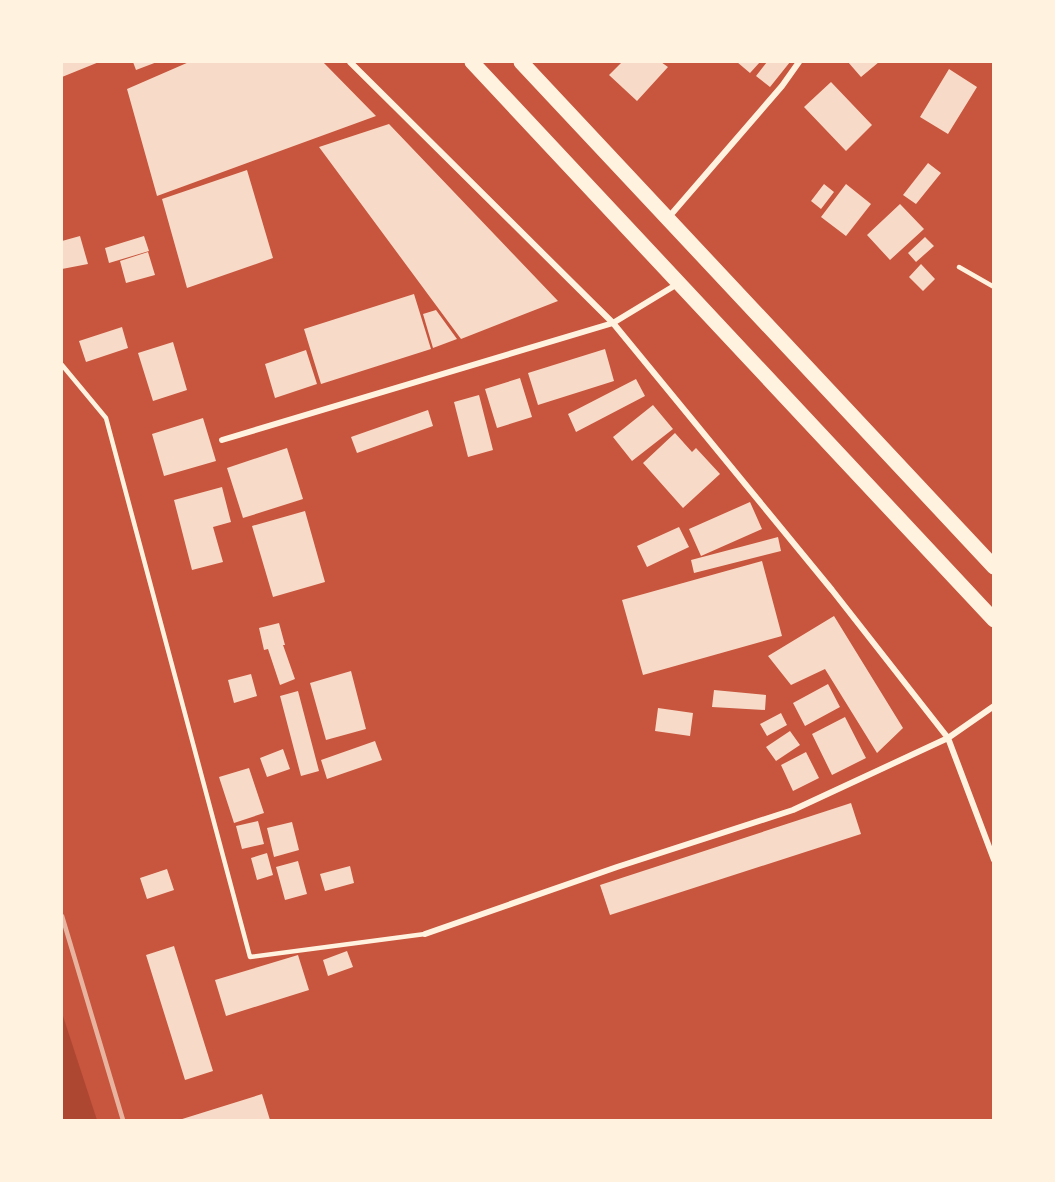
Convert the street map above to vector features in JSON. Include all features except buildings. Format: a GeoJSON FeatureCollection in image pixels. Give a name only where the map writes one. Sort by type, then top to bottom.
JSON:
{"type":"FeatureCollection","features":[{"type":"Feature","properties":{"kind":"main road"},"geometry":{"type":"LineString","coordinates":[[472,62],[993,620]]}},
{"type":"Feature","properties":{"kind":"main road"},"geometry":{"type":"LineString","coordinates":[[521,62],[993,567]]}},
{"type":"Feature","properties":{"kind":"street"},"geometry":{"type":"LineString","coordinates":[[350,62],[613,323],[832,590],[948,738],[993,860]]}},
{"type":"Feature","properties":{"kind":"street"},"geometry":{"type":"LineString","coordinates":[[667,219],[791,76],[799,62]]}},
{"type":"Feature","properties":{"kind":"street"},"geometry":{"type":"LineString","coordinates":[[222,440],[613,323],[680,283]]}},
{"type":"Feature","properties":{"kind":"street"},"geometry":{"type":"LineString","coordinates":[[425,934],[617,867],[793,810],[948,738],[993,706]]}},
{"type":"Feature","properties":{"kind":"lane"},"geometry":{"type":"LineString","coordinates":[[959,267],[993,287]]}},
{"type":"Feature","properties":{"kind":"lane"},"geometry":{"type":"LineString","coordinates":[[62,365],[106,418],[250,957],[425,934]]}},
{"type":"Feature","properties":{"kind":"shaded area"},"geometry":{"type":"Polygon","coordinates":[[[62,1013],[97,1120],[62,1120],[62,1013]]]}},
{"type":"Feature","properties":{"kind":"railway"},"geometry":{"type":"LineString","coordinates":[[62,916],[123,1120]]}}]}
